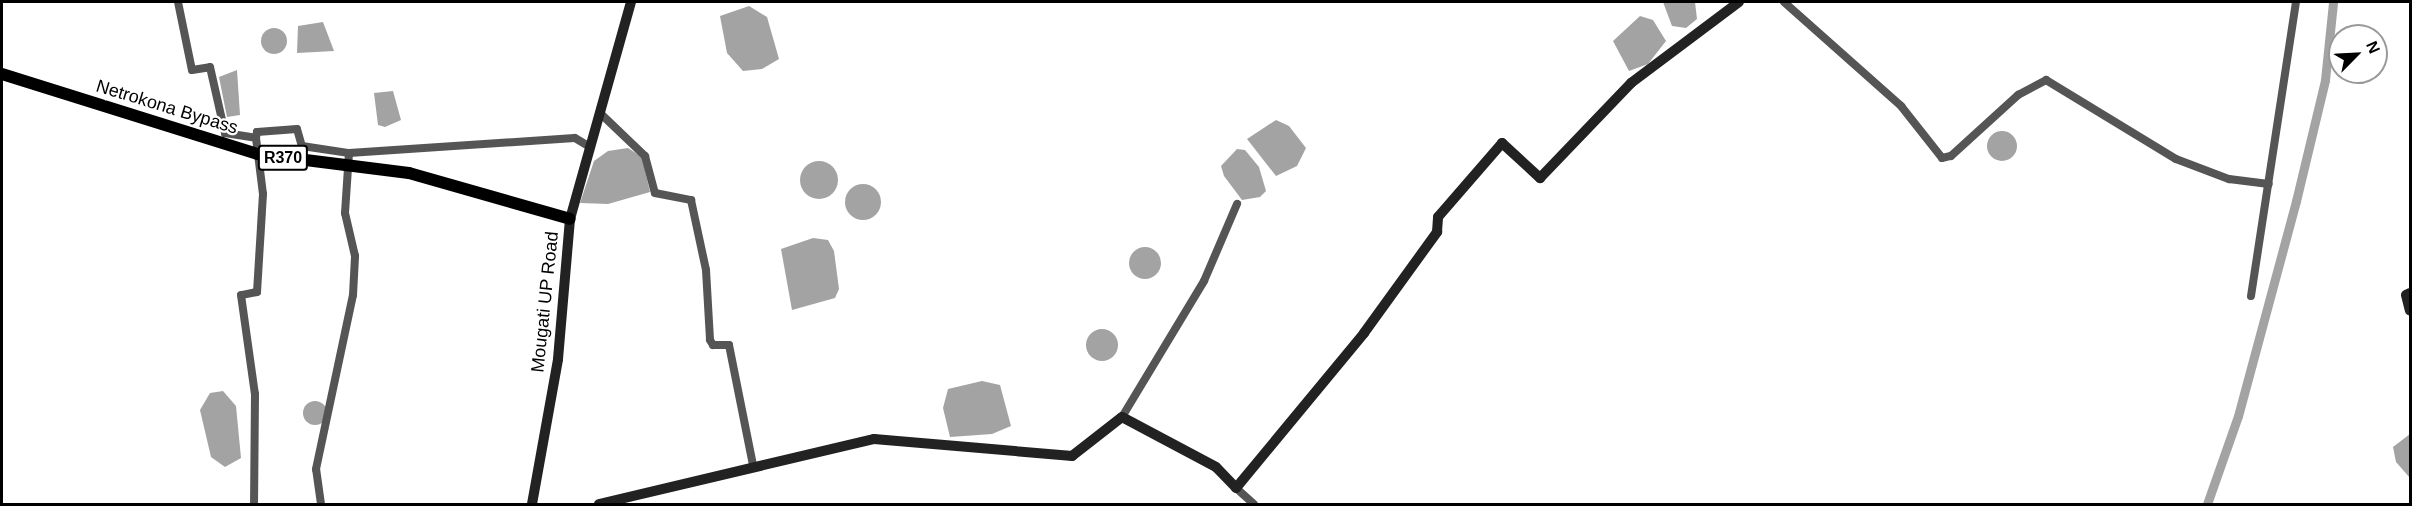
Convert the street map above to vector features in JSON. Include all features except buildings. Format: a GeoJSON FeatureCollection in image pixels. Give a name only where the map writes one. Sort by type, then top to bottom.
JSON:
{"type":"FeatureCollection","features":[{"type":"Feature","properties":{"kind":"main road","name":"Netrokona Bypass"},"geometry":{"type":"LineString","coordinates":[[2,74],[258,154],[348,159],[409,173],[570,219]]}},
{"type":"Feature","properties":{"kind":"street"},"geometry":{"type":"LineString","coordinates":[[178,2],[192,70],[210,66],[225,133],[256,138]]}},
{"type":"Feature","properties":{"kind":"street","name":"Mougati UP Road"},"geometry":{"type":"LineString","coordinates":[[532,504],[558,359],[570,219],[631,2]]}},
{"type":"Feature","properties":{"kind":"street"},"geometry":{"type":"LineString","coordinates":[[1236,488],[1364,333],[1437,232],[1438,217],[1502,143],[1540,178],[1631,83],[1739,2]]}},
{"type":"Feature","properties":{"kind":"street"},"geometry":{"type":"LineString","coordinates":[[1784,2],[1901,106],[1942,158],[1951,156],[2018,95],[2046,80],[2176,159],[2229,178],[2269,184]]}},
{"type":"Feature","properties":{"kind":"street"},"geometry":{"type":"LineString","coordinates":[[2251,296],[2296,2]]}},
{"type":"Feature","properties":{"kind":"street"},"geometry":{"type":"LineString","coordinates":[[600,114],[645,156],[655,193],[691,200],[706,270],[710,340],[712,345],[729,345],[753,465]]}},
{"type":"Feature","properties":{"kind":"street"},"geometry":{"type":"LineString","coordinates":[[254,504],[255,394],[241,295],[257,292],[263,195],[257,132],[297,129],[302,146],[348,159],[576,138],[590,147]]}},
{"type":"Feature","properties":{"kind":"street"},"geometry":{"type":"LineString","coordinates":[[321,504],[316,469],[353,295],[355,256],[345,213],[348,159]]}},
{"type":"Feature","properties":{"kind":"street"},"geometry":{"type":"LineString","coordinates":[[604,504],[753,465],[874,439],[1072,456],[1122,417],[1204,281],[1237,204]]}},
{"type":"Feature","properties":{"kind":"street"},"geometry":{"type":"LineString","coordinates":[[2410,293],[2406,295],[2410,310]]}},
{"type":"Feature","properties":{"kind":"street"},"geometry":{"type":"LineString","coordinates":[[1122,417],[1216,467],[1254,504]]}},
{"type":"Feature","properties":{"kind":"shaded area"},"geometry":{"type":"Polygon","coordinates":[[[1663,2],[1695,2],[1697,19],[1686,28],[1672,26],[1663,2]]]}},
{"type":"Feature","properties":{"kind":"shaded area"},"geometry":{"type":"Polygon","coordinates":[[[749,6],[767,17],[779,59],[762,69],[743,71],[727,53],[720,16],[749,6]]]}},
{"type":"Feature","properties":{"kind":"shaded area"},"geometry":{"type":"Polygon","coordinates":[[[1640,16],[1653,20],[1666,41],[1648,64],[1629,71],[1613,41],[1640,16]]]}},
{"type":"Feature","properties":{"kind":"shaded area"},"geometry":{"type":"Polygon","coordinates":[[[323,22],[334,51],[297,53],[298,26],[323,22]]]}},
{"type":"Feature","properties":{"kind":"shaded area"},"geometry":{"type":"Polygon","coordinates":[[[274,28],[283,32],[287,41],[283,50],[274,54],[265,50],[261,41],[265,32],[274,28]]]}},
{"type":"Feature","properties":{"kind":"shaded area"},"geometry":{"type":"Polygon","coordinates":[[[237,70],[240,115],[227,117],[219,77],[237,70]]]}},
{"type":"Feature","properties":{"kind":"shaded area"},"geometry":{"type":"Polygon","coordinates":[[[393,91],[401,120],[385,127],[378,125],[374,93],[393,91]]]}},
{"type":"Feature","properties":{"kind":"shaded area"},"geometry":{"type":"Polygon","coordinates":[[[1276,120],[1289,126],[1306,148],[1297,166],[1276,176],[1247,139],[1276,120]]]}},
{"type":"Feature","properties":{"kind":"shaded area"},"geometry":{"type":"Polygon","coordinates":[[[2002,131],[2013,135],[2017,146],[2013,157],[2002,161],[1991,157],[1987,146],[1991,135],[2002,131]]]}},
{"type":"Feature","properties":{"kind":"shaded area"},"geometry":{"type":"Polygon","coordinates":[[[628,148],[642,157],[650,192],[608,204],[580,203],[594,161],[608,151],[628,148]]]}},
{"type":"Feature","properties":{"kind":"shaded area"},"geometry":{"type":"Polygon","coordinates":[[[1237,149],[1245,150],[1259,167],[1266,191],[1260,197],[1242,200],[1224,176],[1221,166],[1237,149]]]}},
{"type":"Feature","properties":{"kind":"shaded area"},"geometry":{"type":"Polygon","coordinates":[[[819,161],[832,167],[838,180],[832,193],[819,199],[806,193],[800,180],[806,167],[819,161]]]}},
{"type":"Feature","properties":{"kind":"shaded area"},"geometry":{"type":"Polygon","coordinates":[[[863,184],[876,189],[881,202],[876,215],[863,220],[850,215],[845,202],[850,189],[863,184]]]}},
{"type":"Feature","properties":{"kind":"shaded area"},"geometry":{"type":"Polygon","coordinates":[[[813,238],[828,240],[834,251],[839,289],[835,298],[792,310],[781,249],[813,238]]]}},
{"type":"Feature","properties":{"kind":"shaded area"},"geometry":{"type":"Polygon","coordinates":[[[1145,247],[1157,251],[1161,263],[1157,275],[1145,279],[1133,275],[1129,263],[1133,251],[1145,247]]]}},
{"type":"Feature","properties":{"kind":"shaded area"},"geometry":{"type":"Polygon","coordinates":[[[1102,329],[1113,334],[1118,345],[1113,356],[1102,361],[1091,356],[1086,345],[1091,334],[1102,329]]]}},
{"type":"Feature","properties":{"kind":"shaded area"},"geometry":{"type":"Polygon","coordinates":[[[982,381],[1000,385],[1011,426],[992,434],[950,437],[943,408],[948,389],[982,381]]]}},
{"type":"Feature","properties":{"kind":"shaded area"},"geometry":{"type":"Polygon","coordinates":[[[223,391],[236,406],[241,458],[225,467],[211,457],[200,410],[210,393],[223,391]]]}},
{"type":"Feature","properties":{"kind":"shaded area"},"geometry":{"type":"Polygon","coordinates":[[[315,401],[324,404],[327,413],[324,422],[315,425],[306,422],[303,413],[306,404],[315,401]]]}},
{"type":"Feature","properties":{"kind":"shaded area"},"geometry":{"type":"Polygon","coordinates":[[[2410,434],[2410,478],[2396,462],[2393,447],[2410,434]]]}},
{"type":"Feature","properties":{"kind":"waterway"},"geometry":{"type":"LineString","coordinates":[[2207,504],[2238,416],[2296,201],[2325,80],[2333,2]]}}]}
